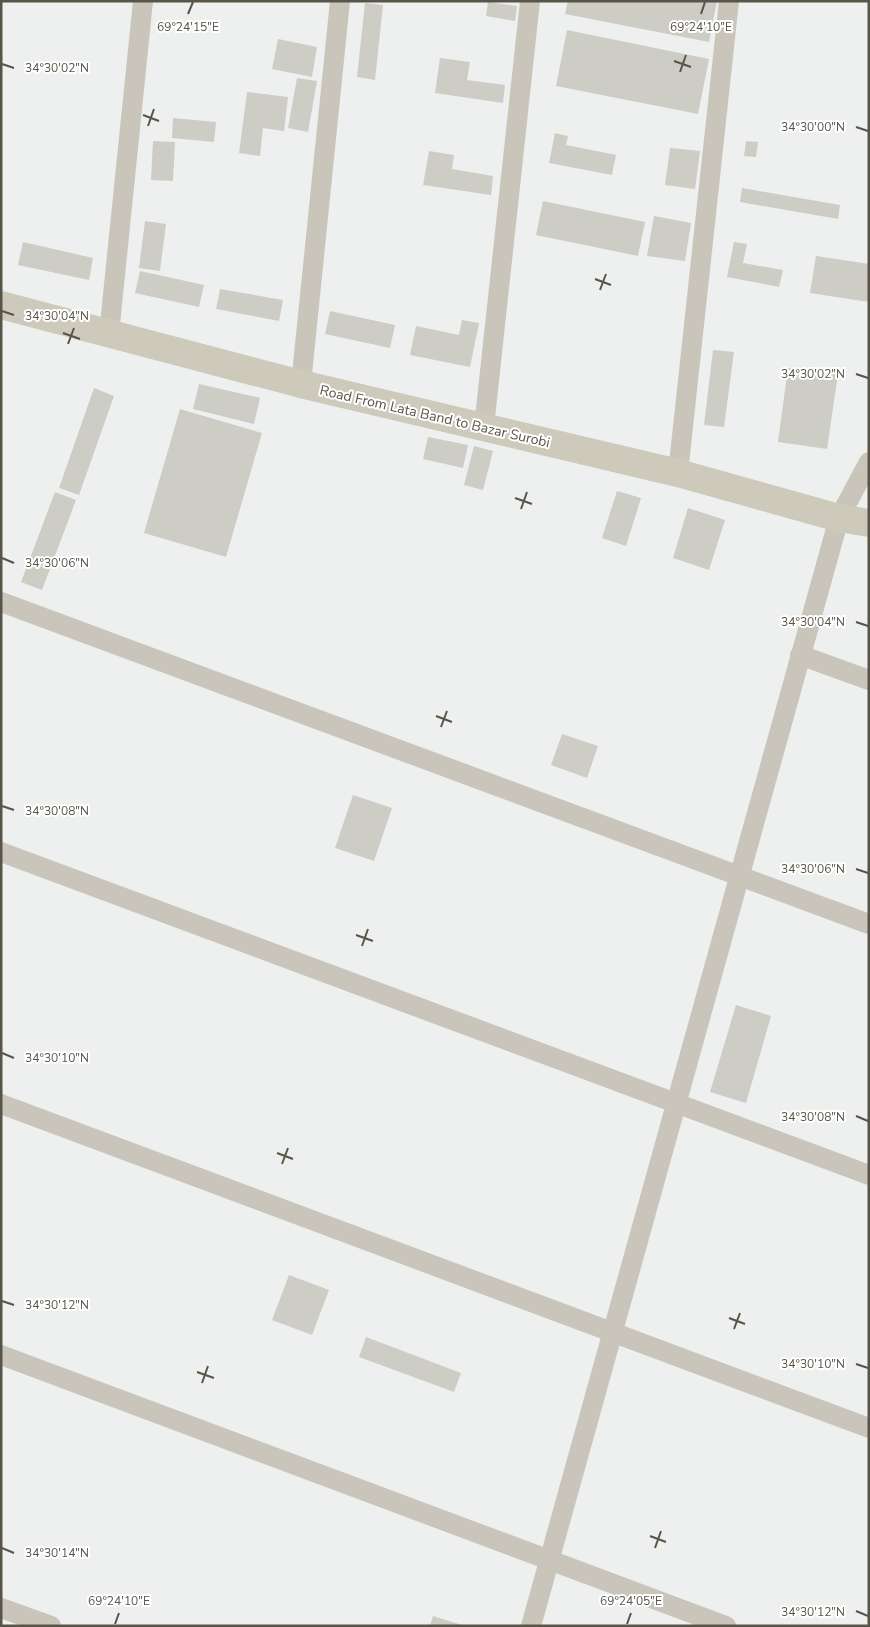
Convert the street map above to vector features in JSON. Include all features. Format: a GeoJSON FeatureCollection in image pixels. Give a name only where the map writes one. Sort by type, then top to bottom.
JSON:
{"type":"FeatureCollection","features":[{"type":"Feature","properties":{"kind":"main road","name":"Road From Lata Band to Bazar Surobi"},"geometry":{"type":"LineString","coordinates":[[1,305],[300,384],[678,473],[838,518],[869,523]]}},
{"type":"Feature","properties":{"kind":"street"},"geometry":{"type":"LineString","coordinates":[[109,334],[143,1]]}},
{"type":"Feature","properties":{"kind":"street"},"geometry":{"type":"LineString","coordinates":[[300,384],[340,1]]}},
{"type":"Feature","properties":{"kind":"street"},"geometry":{"type":"LineString","coordinates":[[484,427],[530,1]]}},
{"type":"Feature","properties":{"kind":"street"},"geometry":{"type":"LineString","coordinates":[[678,473],[729,1]]}},
{"type":"Feature","properties":{"kind":"street"},"geometry":{"type":"LineString","coordinates":[[531,1626],[838,518],[869,462]]}},
{"type":"Feature","properties":{"kind":"street"},"geometry":{"type":"LineString","coordinates":[[1,602],[869,924]]}},
{"type":"Feature","properties":{"kind":"street"},"geometry":{"type":"LineString","coordinates":[[800,655],[869,680]]}},
{"type":"Feature","properties":{"kind":"street"},"geometry":{"type":"LineString","coordinates":[[1,852],[869,1175]]}},
{"type":"Feature","properties":{"kind":"street"},"geometry":{"type":"LineString","coordinates":[[1,1104],[869,1428]]}},
{"type":"Feature","properties":{"kind":"street"},"geometry":{"type":"LineString","coordinates":[[1,1355],[726,1626]]}},
{"type":"Feature","properties":{"kind":"street"},"geometry":{"type":"LineString","coordinates":[[1,1608],[51,1626]]}},
{"type":"Feature","properties":{"kind":"building"},"geometry":{"type":"Polygon","coordinates":[[[568,1],[717,1],[709,42],[565,14],[568,1]]]}},
{"type":"Feature","properties":{"kind":"building"},"geometry":{"type":"Polygon","coordinates":[[[488,2],[517,6],[515,21],[486,16],[488,2]]]}},
{"type":"Feature","properties":{"kind":"building"},"geometry":{"type":"Polygon","coordinates":[[[365,3],[383,5],[375,80],[357,77],[365,3]]]}},
{"type":"Feature","properties":{"kind":"building"},"geometry":{"type":"Polygon","coordinates":[[[567,30],[709,59],[698,114],[556,86],[567,30]]]}},
{"type":"Feature","properties":{"kind":"building"},"geometry":{"type":"Polygon","coordinates":[[[278,39],[317,47],[312,77],[272,69],[278,39]]]}},
{"type":"Feature","properties":{"kind":"building"},"geometry":{"type":"Polygon","coordinates":[[[440,58],[470,62],[467,80],[505,85],[503,103],[435,93],[440,58]]]}},
{"type":"Feature","properties":{"kind":"building"},"geometry":{"type":"Polygon","coordinates":[[[297,78],[317,81],[308,132],[288,128],[297,78]]]}},
{"type":"Feature","properties":{"kind":"building"},"geometry":{"type":"Polygon","coordinates":[[[247,92],[288,97],[284,131],[263,128],[260,156],[239,153],[247,92]]]}},
{"type":"Feature","properties":{"kind":"building"},"geometry":{"type":"Polygon","coordinates":[[[173,118],[216,122],[214,142],[172,138],[173,118]]]}},
{"type":"Feature","properties":{"kind":"building"},"geometry":{"type":"Polygon","coordinates":[[[555,133],[568,136],[566,145],[616,155],[612,175],[549,163],[555,133]]]}},
{"type":"Feature","properties":{"kind":"building"},"geometry":{"type":"Polygon","coordinates":[[[153,141],[175,142],[173,181],[151,180],[153,141]]]}},
{"type":"Feature","properties":{"kind":"building"},"geometry":{"type":"Polygon","coordinates":[[[746,141],[758,142],[756,157],[744,156],[746,141]]]}},
{"type":"Feature","properties":{"kind":"building"},"geometry":{"type":"Polygon","coordinates":[[[670,148],[700,151],[695,189],[665,185],[670,148]]]}},
{"type":"Feature","properties":{"kind":"building"},"geometry":{"type":"Polygon","coordinates":[[[429,151],[454,155],[452,169],[493,176],[491,195],[423,185],[429,151]]]}},
{"type":"Feature","properties":{"kind":"building"},"geometry":{"type":"Polygon","coordinates":[[[742,188],[840,205],[838,219],[740,202],[742,188]]]}},
{"type":"Feature","properties":{"kind":"building"},"geometry":{"type":"Polygon","coordinates":[[[543,201],[645,222],[638,256],[536,235],[543,201]]]}},
{"type":"Feature","properties":{"kind":"building"},"geometry":{"type":"Polygon","coordinates":[[[654,216],[691,223],[685,261],[647,256],[654,216]]]}},
{"type":"Feature","properties":{"kind":"building"},"geometry":{"type":"Polygon","coordinates":[[[145,221],[166,224],[160,271],[139,268],[145,221]]]}},
{"type":"Feature","properties":{"kind":"building"},"geometry":{"type":"Polygon","coordinates":[[[23,242],[93,258],[89,280],[18,265],[23,242]]]}},
{"type":"Feature","properties":{"kind":"building"},"geometry":{"type":"Polygon","coordinates":[[[734,242],[747,244],[743,263],[783,270],[779,287],[727,277],[734,242]]]}},
{"type":"Feature","properties":{"kind":"building"},"geometry":{"type":"Polygon","coordinates":[[[816,256],[869,264],[869,302],[810,293],[816,256]]]}},
{"type":"Feature","properties":{"kind":"building"},"geometry":{"type":"Polygon","coordinates":[[[140,271],[204,285],[199,307],[135,293],[140,271]]]}},
{"type":"Feature","properties":{"kind":"building"},"geometry":{"type":"Polygon","coordinates":[[[220,289],[283,300],[279,321],[216,309],[220,289]]]}},
{"type":"Feature","properties":{"kind":"building"},"geometry":{"type":"Polygon","coordinates":[[[330,311],[395,325],[390,348],[325,334],[330,311]]]}},
{"type":"Feature","properties":{"kind":"building"},"geometry":{"type":"Polygon","coordinates":[[[462,320],[479,323],[470,367],[410,355],[416,326],[459,335],[462,320]]]}},
{"type":"Feature","properties":{"kind":"building"},"geometry":{"type":"Polygon","coordinates":[[[713,350],[734,352],[724,427],[704,425],[713,350]]]}},
{"type":"Feature","properties":{"kind":"building"},"geometry":{"type":"Polygon","coordinates":[[[788,368],[838,374],[827,449],[778,442],[788,368]]]}},
{"type":"Feature","properties":{"kind":"building"},"geometry":{"type":"Polygon","coordinates":[[[199,384],[260,398],[254,424],[193,409],[199,384]]]}},
{"type":"Feature","properties":{"kind":"building"},"geometry":{"type":"Polygon","coordinates":[[[94,388],[114,396],[79,495],[59,488],[94,388]]]}},
{"type":"Feature","properties":{"kind":"building"},"geometry":{"type":"Polygon","coordinates":[[[180,409],[262,433],[226,557],[144,533],[180,409]]]}},
{"type":"Feature","properties":{"kind":"building"},"geometry":{"type":"Polygon","coordinates":[[[428,437],[468,445],[463,468],[423,459],[428,437]]]}},
{"type":"Feature","properties":{"kind":"building"},"geometry":{"type":"Polygon","coordinates":[[[474,446],[493,451],[483,490],[464,485],[474,446]]]}},
{"type":"Feature","properties":{"kind":"building"},"geometry":{"type":"Polygon","coordinates":[[[617,491],[641,498],[626,546],[602,538],[617,491]]]}},
{"type":"Feature","properties":{"kind":"building"},"geometry":{"type":"Polygon","coordinates":[[[55,492],[76,500],[42,590],[21,582],[55,492]]]}},
{"type":"Feature","properties":{"kind":"building"},"geometry":{"type":"Polygon","coordinates":[[[688,508],[725,520],[709,570],[673,558],[688,508]]]}},
{"type":"Feature","properties":{"kind":"building"},"geometry":{"type":"Polygon","coordinates":[[[562,734],[598,746],[587,778],[551,765],[562,734]]]}},
{"type":"Feature","properties":{"kind":"building"},"geometry":{"type":"Polygon","coordinates":[[[353,795],[392,808],[374,861],[335,848],[353,795]]]}},
{"type":"Feature","properties":{"kind":"building"},"geometry":{"type":"Polygon","coordinates":[[[736,1005],[771,1016],[746,1103],[710,1092],[736,1005]]]}},
{"type":"Feature","properties":{"kind":"building"},"geometry":{"type":"Polygon","coordinates":[[[289,1275],[329,1290],[312,1335],[272,1320],[289,1275]]]}},
{"type":"Feature","properties":{"kind":"building"},"geometry":{"type":"Polygon","coordinates":[[[366,1337],[461,1373],[454,1392],[359,1357],[366,1337]]]}},
{"type":"Feature","properties":{"kind":"building"},"geometry":{"type":"Polygon","coordinates":[[[433,1616],[462,1625],[462,1626],[430,1626],[433,1616]]]}}]}
